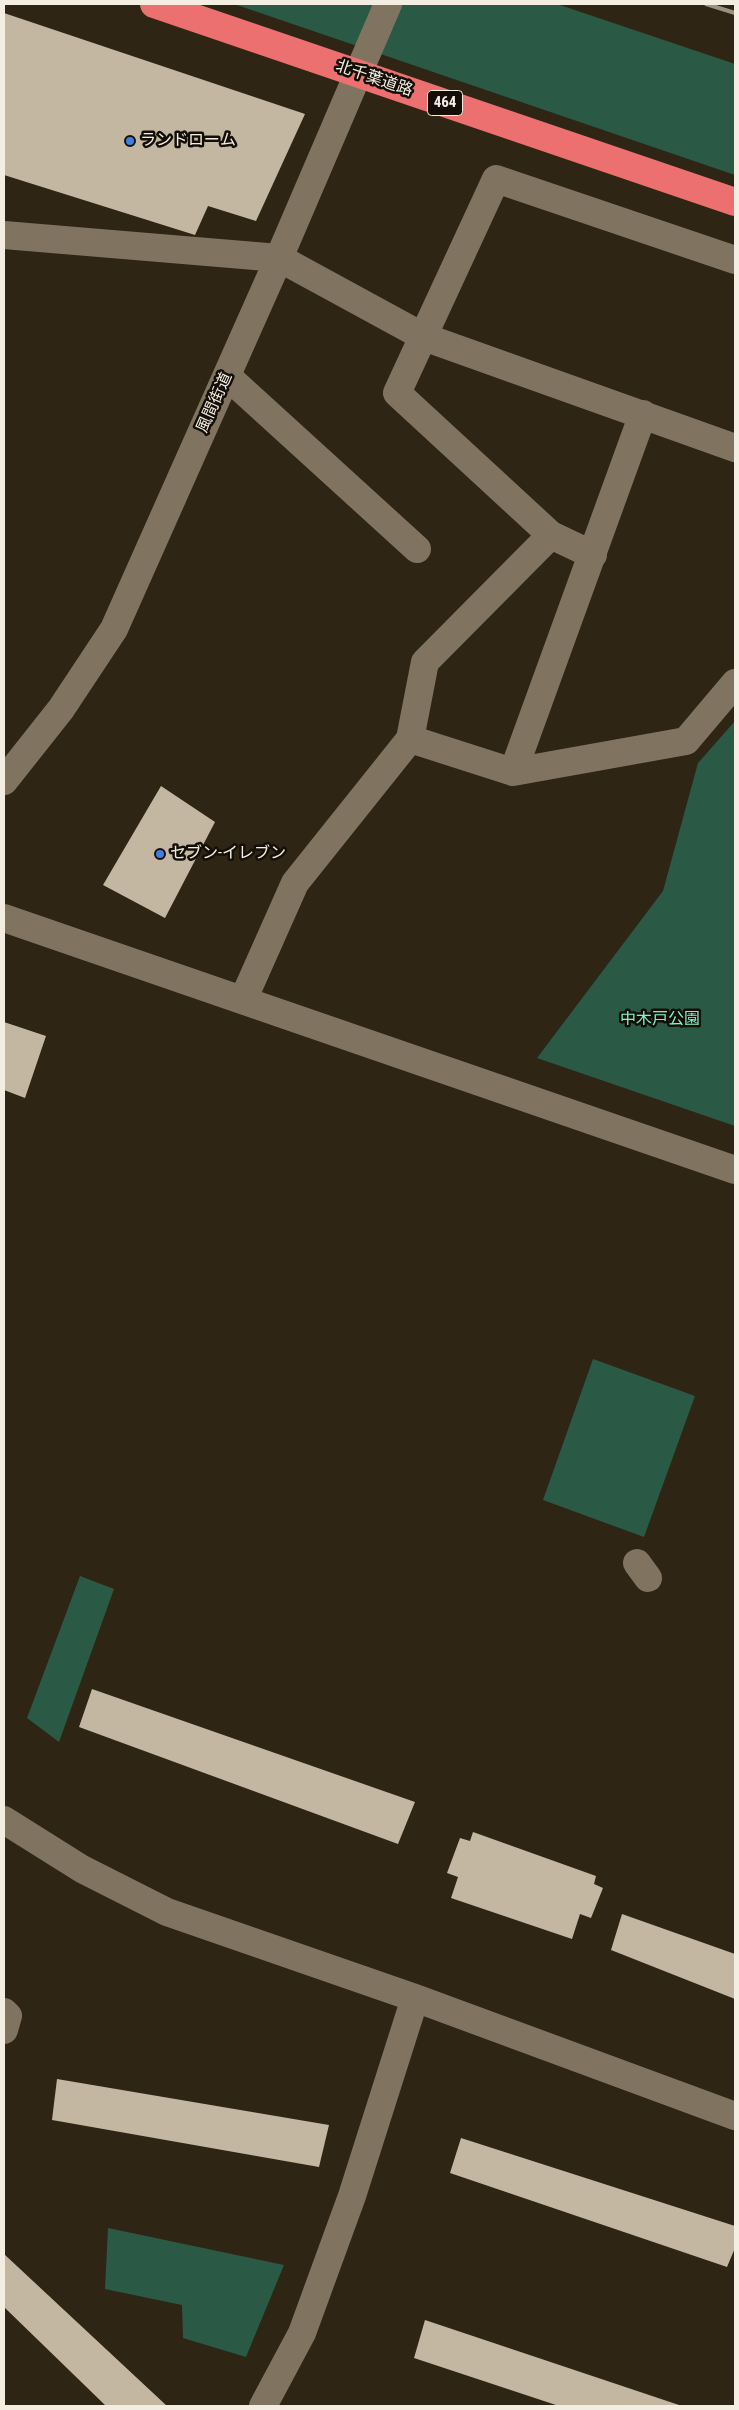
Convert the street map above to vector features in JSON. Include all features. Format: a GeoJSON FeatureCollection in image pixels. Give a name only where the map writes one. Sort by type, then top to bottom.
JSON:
{"type":"FeatureCollection","features":[{"type":"Feature","properties":{"kind":"highway","name":"北千葉道路"},"geometry":{"type":"LineString","coordinates":[[154,4],[735,202]]}},
{"type":"Feature","properties":{"kind":"street","name":"風間街道"},"geometry":{"type":"LineString","coordinates":[[4,781],[61,709],[114,629],[279,258],[388,4]]}},
{"type":"Feature","properties":{"kind":"street"},"geometry":{"type":"LineString","coordinates":[[593,555],[551,534],[397,393],[496,179],[735,260]]}},
{"type":"Feature","properties":{"kind":"street"},"geometry":{"type":"LineString","coordinates":[[4,235],[279,258],[424,337],[735,448]]}},
{"type":"Feature","properties":{"kind":"street"},"geometry":{"type":"LineString","coordinates":[[227,376],[417,550]]}},
{"type":"Feature","properties":{"kind":"street"},"geometry":{"type":"LineString","coordinates":[[513,772],[593,555],[642,414]]}},
{"type":"Feature","properties":{"kind":"street"},"geometry":{"type":"LineString","coordinates":[[243,1000],[295,884],[410,739],[425,662],[551,534]]}},
{"type":"Feature","properties":{"kind":"street"},"geometry":{"type":"LineString","coordinates":[[410,739],[513,772],[686,741],[735,683]]}},
{"type":"Feature","properties":{"kind":"street"},"geometry":{"type":"LineString","coordinates":[[4,918],[735,1170]]}},
{"type":"Feature","properties":{"kind":"street"},"geometry":{"type":"LineString","coordinates":[[4,1820],[82,1868],[167,1912],[415,1998],[735,2116]]}},
{"type":"Feature","properties":{"kind":"street"},"geometry":{"type":"LineString","coordinates":[[263,2406],[302,2333],[352,2196],[415,1998]]}},
{"type":"Feature","properties":{"kind":"street"},"geometry":{"type":"LineString","coordinates":[[4,2012],[8,2016],[4,2030]]}},
{"type":"Feature","properties":{"kind":"green space"},"geometry":{"type":"Polygon","coordinates":[[[234,4],[557,4],[735,64],[735,175],[234,4]]]}},
{"type":"Feature","properties":{"kind":"green space","name":"中木戸公園"},"geometry":{"type":"Polygon","coordinates":[[[735,721],[735,1126],[537,1058],[663,891],[698,763],[735,721]]]}},
{"type":"Feature","properties":{"kind":"green space"},"geometry":{"type":"Polygon","coordinates":[[[593,1359],[695,1396],[644,1537],[543,1500],[593,1359]]]}},
{"type":"Feature","properties":{"kind":"green space"},"geometry":{"type":"Polygon","coordinates":[[[80,1576],[114,1589],[59,1742],[27,1718],[80,1576]]]}},
{"type":"Feature","properties":{"kind":"green space"},"geometry":{"type":"Polygon","coordinates":[[[108,2228],[284,2265],[246,2357],[183,2338],[182,2305],[105,2289],[108,2228]]]}},
{"type":"Feature","properties":{"kind":"building"},"geometry":{"type":"Polygon","coordinates":[[[4,13],[305,114],[256,221],[208,206],[195,235],[4,175],[4,13]]]}},
{"type":"Feature","properties":{"kind":"building","name":"セブン-イレブン"},"geometry":{"type":"Polygon","coordinates":[[[161,786],[215,822],[165,918],[103,885],[161,786]]]}},
{"type":"Feature","properties":{"kind":"building"},"geometry":{"type":"Polygon","coordinates":[[[4,1022],[46,1036],[25,1098],[4,1090],[4,1022]]]}},
{"type":"Feature","properties":{"kind":"building"},"geometry":{"type":"Polygon","coordinates":[[[92,1689],[415,1802],[398,1844],[79,1727],[92,1689]]]}},
{"type":"Feature","properties":{"kind":"building"},"geometry":{"type":"Polygon","coordinates":[[[473,1832],[596,1876],[594,1884],[603,1888],[591,1918],[580,1914],[572,1939],[451,1898],[458,1877],[447,1873],[460,1838],[470,1841],[473,1832]]]}},
{"type":"Feature","properties":{"kind":"building"},"geometry":{"type":"Polygon","coordinates":[[[622,1914],[735,1954],[735,1999],[611,1950],[622,1914]]]}},
{"type":"Feature","properties":{"kind":"building"},"geometry":{"type":"Polygon","coordinates":[[[57,2079],[329,2125],[319,2167],[52,2120],[57,2079]]]}},
{"type":"Feature","properties":{"kind":"building"},"geometry":{"type":"Polygon","coordinates":[[[461,2138],[735,2226],[735,2248],[727,2267],[450,2173],[461,2138]]]}},
{"type":"Feature","properties":{"kind":"building"},"geometry":{"type":"Polygon","coordinates":[[[4,2254],[167,2406],[106,2406],[4,2307],[4,2254]]]}},
{"type":"Feature","properties":{"kind":"building"},"geometry":{"type":"Polygon","coordinates":[[[425,2320],[682,2406],[559,2406],[414,2358],[425,2320]]]}},
{"type":"Feature","properties":{"kind":"railway"},"geometry":{"type":"LineString","coordinates":[[706,4],[735,13]]}},
{"type":"Feature","properties":{"kind":"place","name":"ランドローム"},"geometry":{"type":"Point","coordinates":[130,141]}},
{"type":"Feature","properties":{"kind":"place","name":"セブン-イレブン"},"geometry":{"type":"Point","coordinates":[160,854]}}]}
